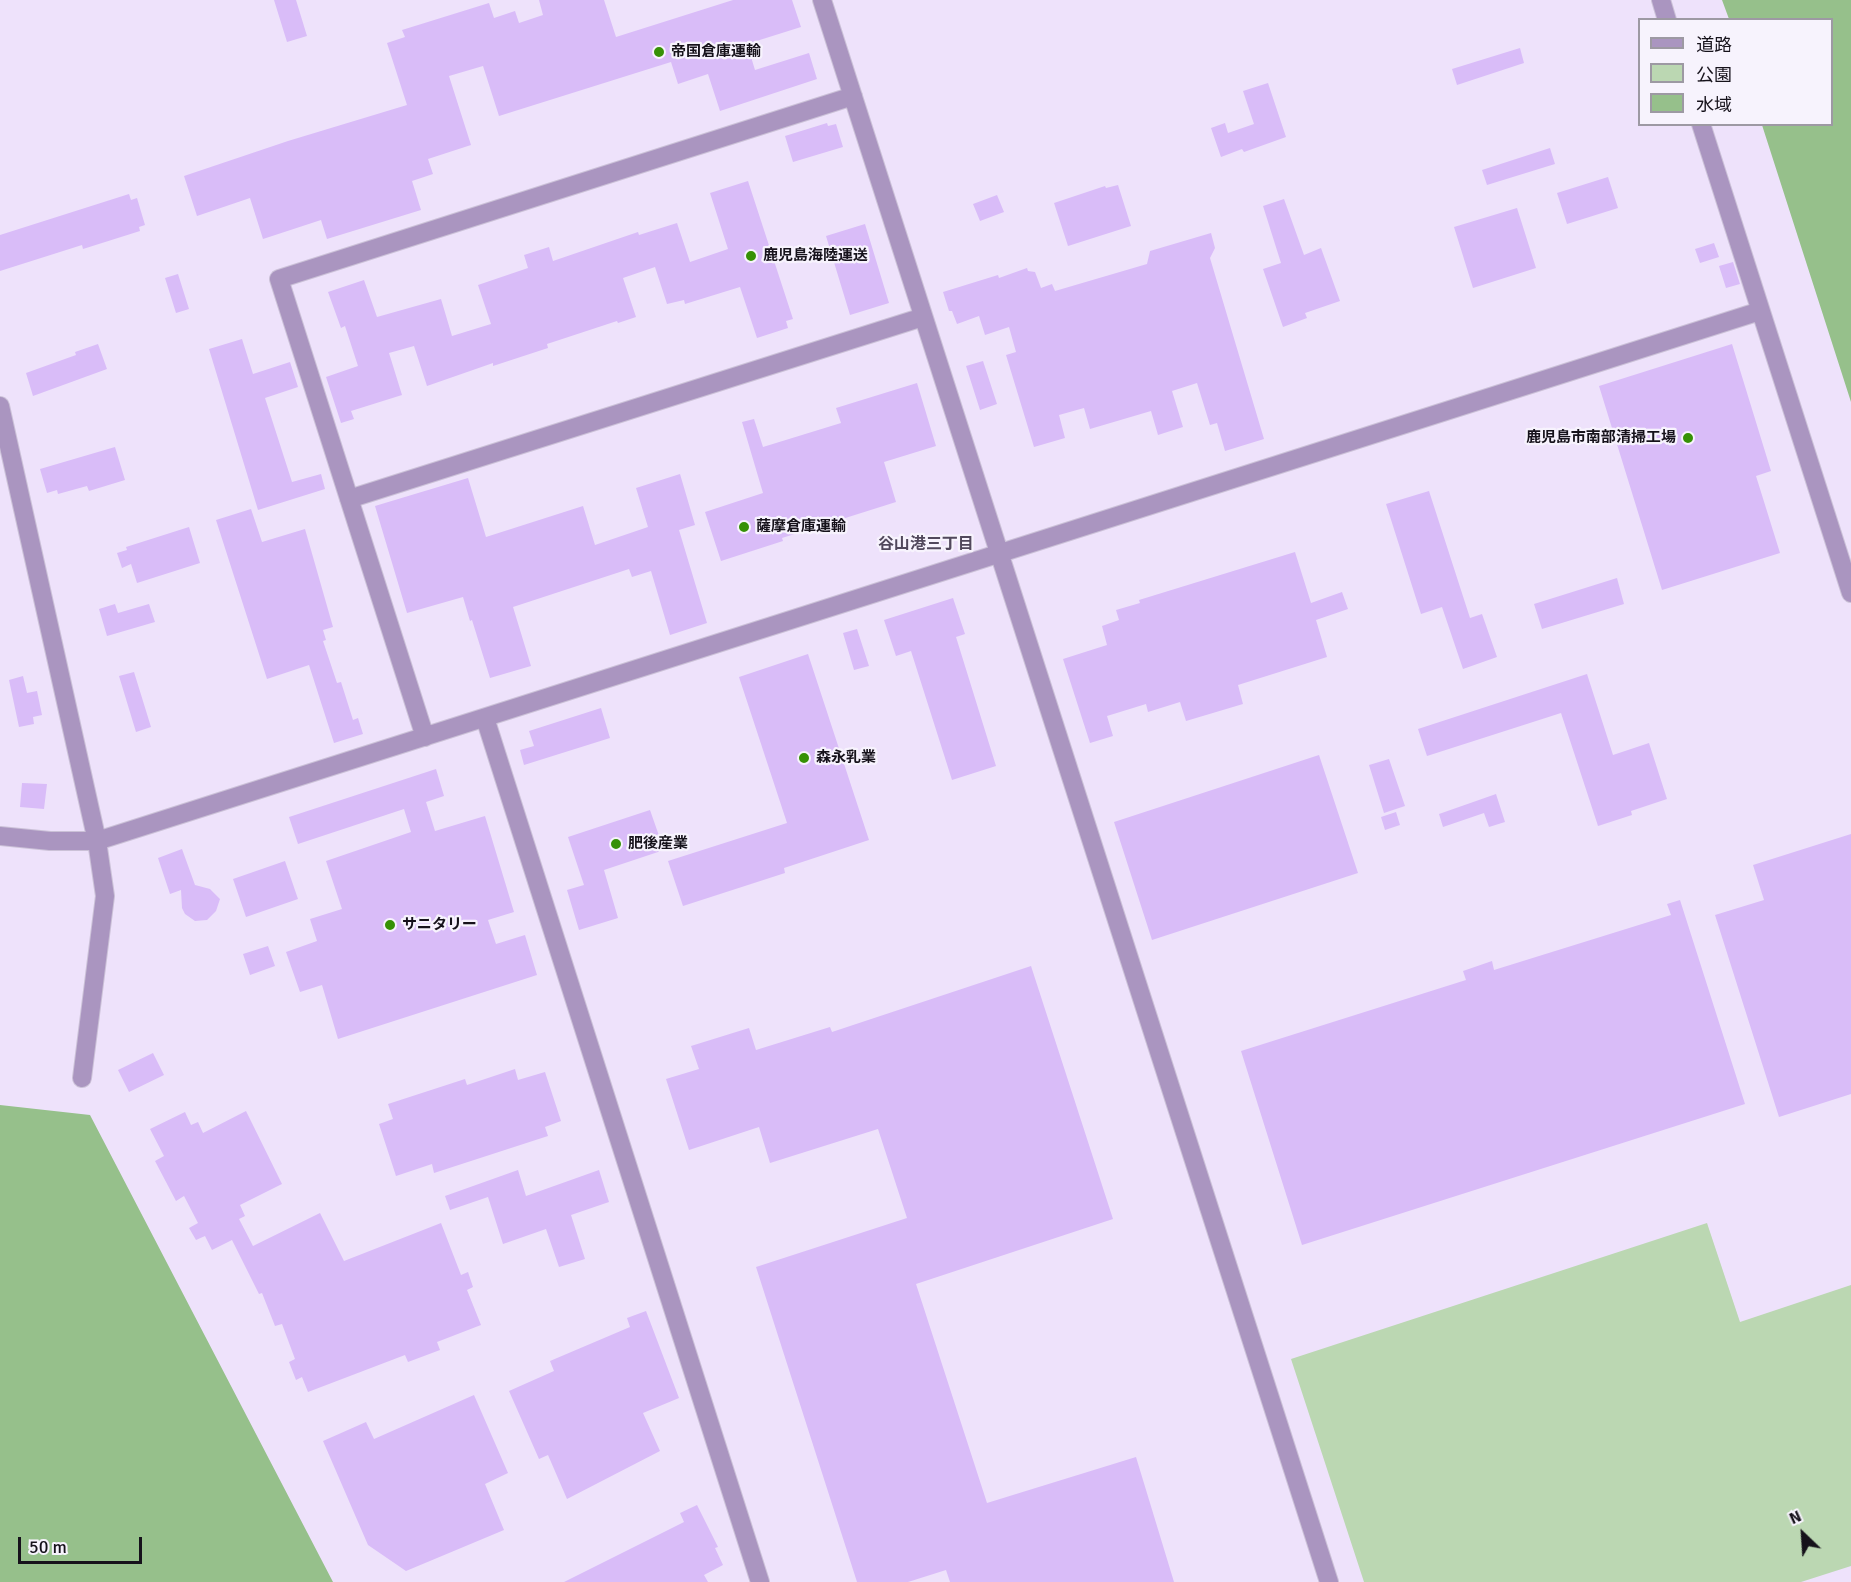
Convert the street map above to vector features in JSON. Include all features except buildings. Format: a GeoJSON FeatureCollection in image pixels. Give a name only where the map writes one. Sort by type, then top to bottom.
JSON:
{"type":"FeatureCollection","features":[{"type":"Feature","properties":{"kind":"street"},"geometry":{"type":"LineString","coordinates":[[822,0],[1329,1582]]}},
{"type":"Feature","properties":{"kind":"street"},"geometry":{"type":"LineString","coordinates":[[1661,0],[1666,18]]}},
{"type":"Feature","properties":{"kind":"street"},"geometry":{"type":"LineString","coordinates":[[425,737],[279,279],[853,96]]}},
{"type":"Feature","properties":{"kind":"street"},"geometry":{"type":"LineString","coordinates":[[1702,126],[1851,593]]}},
{"type":"Feature","properties":{"kind":"street"},"geometry":{"type":"LineString","coordinates":[[0,836],[50,841],[97,841],[1761,311]]}},
{"type":"Feature","properties":{"kind":"street"},"geometry":{"type":"LineString","coordinates":[[349,499],[923,317]]}},
{"type":"Feature","properties":{"kind":"street"},"geometry":{"type":"LineString","coordinates":[[0,406],[97,841],[105,896],[82,1078]]}},
{"type":"Feature","properties":{"kind":"street"},"geometry":{"type":"LineString","coordinates":[[484,718],[760,1582]]}},
{"type":"Feature","properties":{"kind":"green space"},"geometry":{"type":"Polygon","coordinates":[[[1707,1223],[1740,1322],[1851,1285],[1851,1566],[1801,1582],[1364,1582],[1291,1359],[1707,1223]]]}},
{"type":"Feature","properties":{"kind":"water"},"geometry":{"type":"Polygon","coordinates":[[[1722,0],[1851,0],[1851,402],[1762,126],[1833,126],[1833,18],[1729,18],[1722,0]]]}},
{"type":"Feature","properties":{"kind":"water"},"geometry":{"type":"Polygon","coordinates":[[[0,1105],[90,1115],[333,1582],[0,1582],[0,1105]]]}},
{"type":"Feature","properties":{"kind":"place","name":"帝国倉庫運輸"},"geometry":{"type":"Point","coordinates":[659,52]}},
{"type":"Feature","properties":{"kind":"place","name":"鹿児島海陸運送"},"geometry":{"type":"Point","coordinates":[751,256]}},
{"type":"Feature","properties":{"kind":"place","name":"鹿児島市南部清掃工場"},"geometry":{"type":"Point","coordinates":[1688,438]}},
{"type":"Feature","properties":{"kind":"place","name":"薩摩倉庫運輸"},"geometry":{"type":"Point","coordinates":[744,527]}},
{"type":"Feature","properties":{"kind":"place","name":"森永乳業"},"geometry":{"type":"Point","coordinates":[804,758]}},
{"type":"Feature","properties":{"kind":"place","name":"肥後産業"},"geometry":{"type":"Point","coordinates":[616,844]}},
{"type":"Feature","properties":{"kind":"place","name":"サニタリー"},"geometry":{"type":"Point","coordinates":[390,925]}},
{"type":"Feature","properties":{"kind":"district","name":"谷山港三丁目"},"geometry":{"type":"Point","coordinates":[926,545]}}]}
